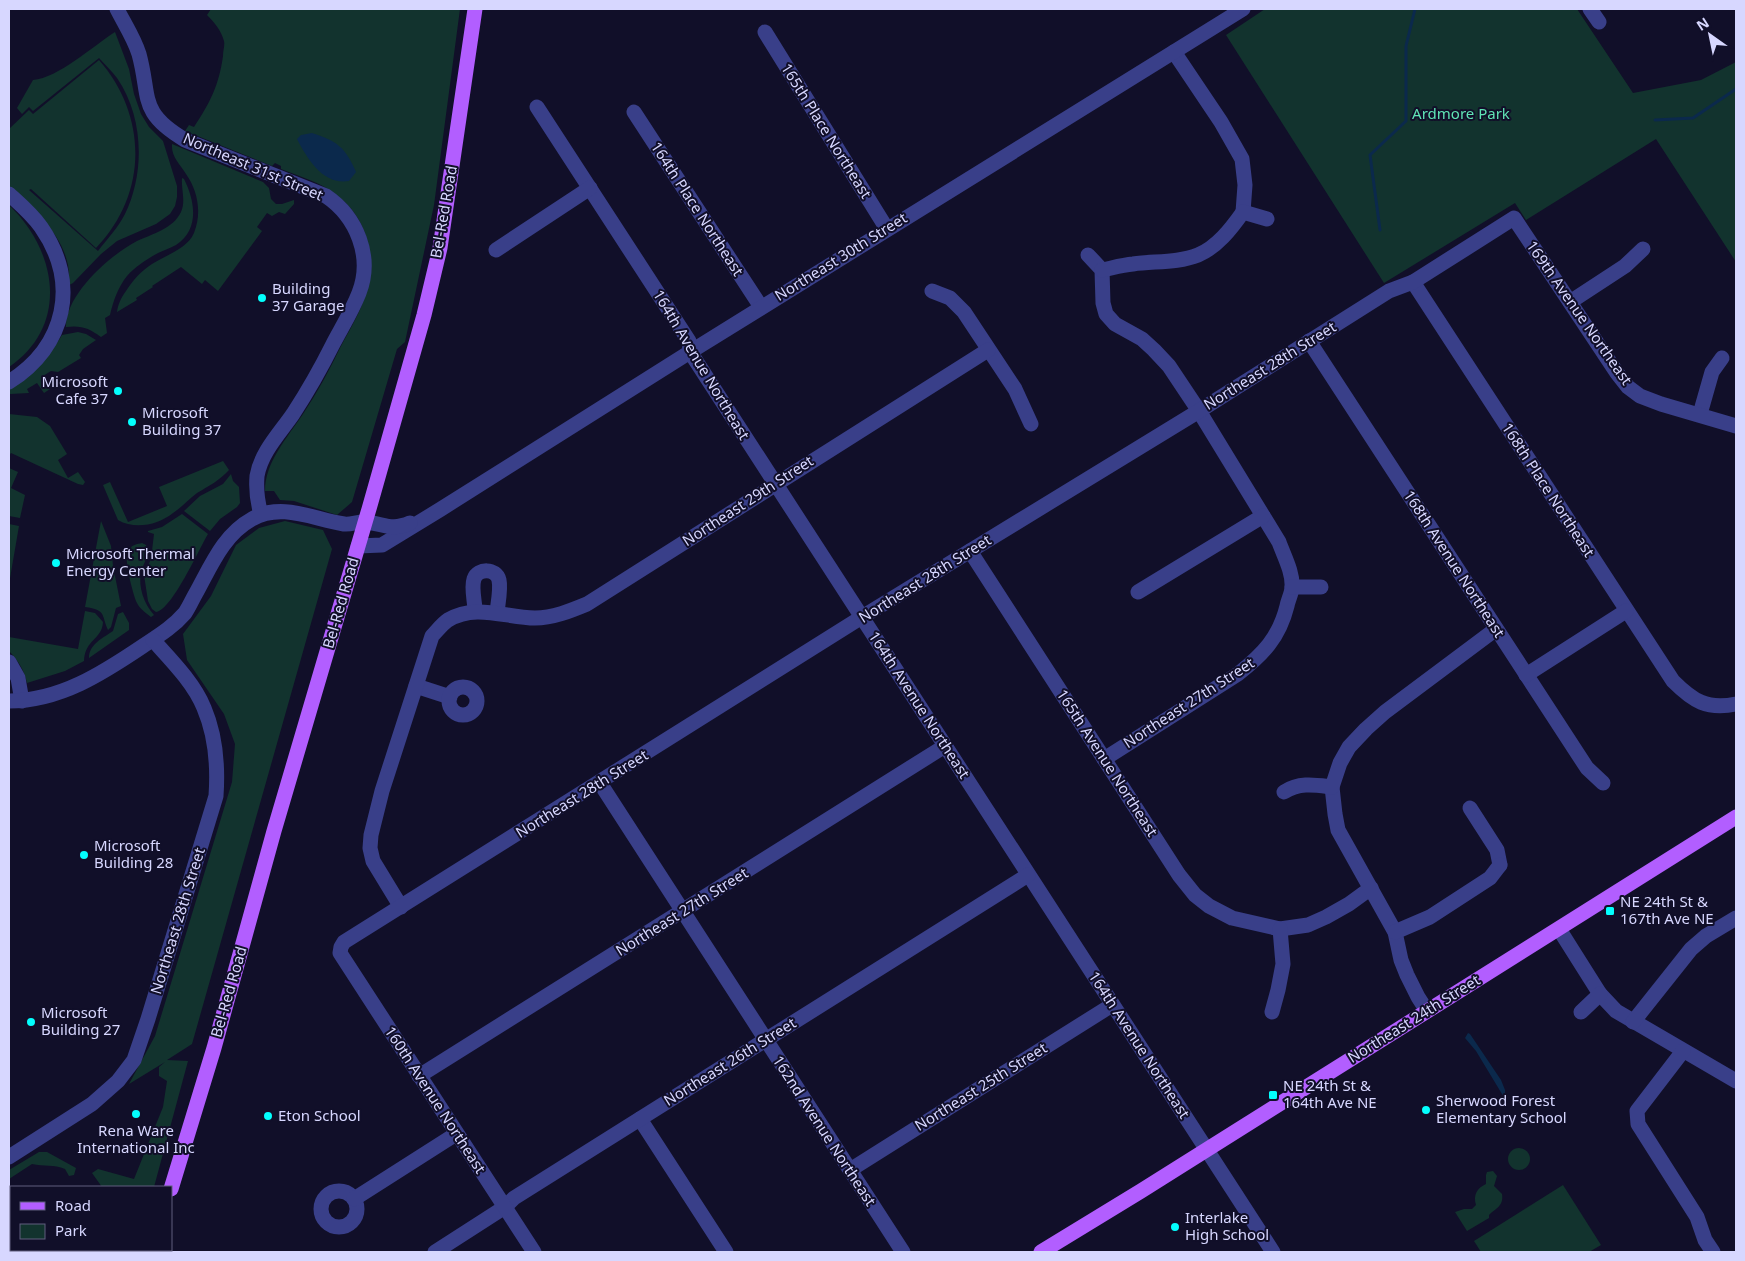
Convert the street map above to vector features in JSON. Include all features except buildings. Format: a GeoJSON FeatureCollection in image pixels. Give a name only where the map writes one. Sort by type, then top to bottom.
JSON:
{"type":"FeatureCollection","features":[{"type":"Feature","properties":{"kind":"main road","name":"Bel-Red Road"},"geometry":{"type":"LineString","coordinates":[[172,1187],[214,1048],[274,831],[424,315],[440,248],[475,9]]}},
{"type":"Feature","properties":{"kind":"main road","name":"Northeast 24th Street"},"geometry":{"type":"LineString","coordinates":[[1041,1252],[1736,817]]}},
{"type":"Feature","properties":{"kind":"street","name":"Northeast 31st Street"},"geometry":{"type":"LineString","coordinates":[[116,9],[138,52],[148,100],[154,115],[170,131],[185,140],[326,196],[339,206],[352,221],[360,239],[364,266],[360,292],[308,391],[262,462],[258,476],[257,500],[261,514]]}},
{"type":"Feature","properties":{"kind":"street","name":"Northeast 30th Street"},"geometry":{"type":"LineString","coordinates":[[358,546],[382,545],[761,307],[1243,9]]}},
{"type":"Feature","properties":{"kind":"street"},"geometry":{"type":"LineString","coordinates":[[1590,9],[1599,22]]}},
{"type":"Feature","properties":{"kind":"street","name":"165th Place Northeast"},"geometry":{"type":"LineString","coordinates":[[765,32],[887,229]]}},
{"type":"Feature","properties":{"kind":"street"},"geometry":{"type":"LineString","coordinates":[[1102,270],[1133,264],[1183,259],[1199,254],[1216,244],[1243,212],[1245,185],[1242,159],[1221,122],[1174,52]]}},
{"type":"Feature","properties":{"kind":"street","name":"164th Avenue Northeast"},"geometry":{"type":"LineString","coordinates":[[537,107],[689,341],[690,352],[1273,1252]]}},
{"type":"Feature","properties":{"kind":"street","name":"164th Place Northeast"},"geometry":{"type":"LineString","coordinates":[[634,112],[761,307]]}},
{"type":"Feature","properties":{"kind":"street"},"geometry":{"type":"LineString","coordinates":[[496,250],[590,188]]}},
{"type":"Feature","properties":{"kind":"street"},"geometry":{"type":"LineString","coordinates":[[9,194],[31,215],[45,233],[58,264],[63,294],[60,318],[47,346],[27,369],[9,382]]}},
{"type":"Feature","properties":{"kind":"street"},"geometry":{"type":"LineString","coordinates":[[1243,212],[1267,219]]}},
{"type":"Feature","properties":{"kind":"street","name":"Northeast 28th Street"},"geometry":{"type":"LineString","coordinates":[[341,947],[344,942],[862,617],[1199,411],[1389,291],[1413,282],[1514,218]]}},
{"type":"Feature","properties":{"kind":"street","name":"169th Avenue Northeast"},"geometry":{"type":"LineString","coordinates":[[1514,218],[1628,386],[1640,396],[1661,404],[1736,426]]}},
{"type":"Feature","properties":{"kind":"street"},"geometry":{"type":"LineString","coordinates":[[1570,302],[1625,266],[1643,249]]}},
{"type":"Feature","properties":{"kind":"street"},"geometry":{"type":"LineString","coordinates":[[1088,255],[1102,270],[1102,298],[1106,314],[1115,324],[1142,339],[1169,366],[1199,411],[1279,542],[1287,562],[1292,587],[1321,586]]}},
{"type":"Feature","properties":{"kind":"street","name":"168th Place Northeast"},"geometry":{"type":"LineString","coordinates":[[1413,282],[1673,681],[1688,696],[1701,702],[1714,706],[1736,704]]}},
{"type":"Feature","properties":{"kind":"street"},"geometry":{"type":"LineString","coordinates":[[932,291],[950,298],[964,312],[1015,389],[1031,424]]}},
{"type":"Feature","properties":{"kind":"street","name":"168th Avenue Northeast"},"geometry":{"type":"LineString","coordinates":[[1309,341],[1587,768],[1603,783]]}},
{"type":"Feature","properties":{"kind":"street","name":"Northeast 29th Street"},"geometry":{"type":"LineString","coordinates":[[416,686],[432,636],[448,620],[461,614],[475,611],[497,612],[534,618],[551,616],[586,604],[988,350]]}},
{"type":"Feature","properties":{"kind":"street"},"geometry":{"type":"LineString","coordinates":[[1700,414],[1712,372],[1722,358]]}},
{"type":"Feature","properties":{"kind":"street","name":"Northeast 30th Street"},"geometry":{"type":"LineString","coordinates":[[261,514],[276,511],[292,512],[345,524],[365,522],[398,528],[441,509]]}},
{"type":"Feature","properties":{"kind":"street"},"geometry":{"type":"LineString","coordinates":[[9,662],[18,678],[15,701],[55,694],[84,683],[169,629],[186,612],[223,544],[231,534],[250,519],[261,514]]}},
{"type":"Feature","properties":{"kind":"street"},"geometry":{"type":"LineString","coordinates":[[1138,592],[1262,516]]}},
{"type":"Feature","properties":{"kind":"street","name":"165th Avenue Northeast"},"geometry":{"type":"LineString","coordinates":[[970,551],[1179,875],[1195,895],[1208,906],[1232,918],[1280,929]]}},
{"type":"Feature","properties":{"kind":"street"},"geometry":{"type":"LineString","coordinates":[[475,611],[474,579],[480,573],[488,571],[495,574],[499,581],[497,612]]}},
{"type":"Feature","properties":{"kind":"street","name":"Northeast 27th Street"},"geometry":{"type":"LineString","coordinates":[[1104,759],[1257,660],[1272,641],[1283,622],[1292,587]]}},
{"type":"Feature","properties":{"kind":"street"},"geometry":{"type":"LineString","coordinates":[[1526,675],[1626,611]]}},
{"type":"Feature","properties":{"kind":"street"},"geometry":{"type":"LineString","coordinates":[[1427,1011],[1407,975],[1395,932],[1338,830],[1332,787],[1340,763],[1349,747],[1366,729],[1385,712],[1496,629]]}},
{"type":"Feature","properties":{"kind":"street","name":"Northeast 28th Street"},"geometry":{"type":"LineString","coordinates":[[9,1157],[92,1104],[118,1081],[134,1060],[151,1011],[216,796],[218,771],[216,753],[204,708],[194,690],[152,640]]}},
{"type":"Feature","properties":{"kind":"street"},"geometry":{"type":"LineString","coordinates":[[401,907],[373,861],[370,848],[371,835],[382,791],[416,686],[450,697]]}},
{"type":"Feature","properties":{"kind":"street","name":"Northeast 27th Street"},"geometry":{"type":"LineString","coordinates":[[418,1076],[945,746]]}},
{"type":"Feature","properties":{"kind":"street","name":"162nd Avenue Northeast"},"geometry":{"type":"LineString","coordinates":[[600,783],[903,1252]]}},
{"type":"Feature","properties":{"kind":"street"},"geometry":{"type":"LineString","coordinates":[[1284,792],[1292,787],[1305,784],[1332,787]]}},
{"type":"Feature","properties":{"kind":"street"},"geometry":{"type":"LineString","coordinates":[[1395,932],[1437,912],[1490,878],[1505,866],[1498,850],[1470,808]]}},
{"type":"Feature","properties":{"kind":"street","name":"Northeast 26th Street"},"geometry":{"type":"LineString","coordinates":[[435,1252],[505,1207],[514,1198],[1028,875]]}},
{"type":"Feature","properties":{"kind":"street"},"geometry":{"type":"LineString","coordinates":[[1272,1012],[1283,964],[1280,929],[1308,924],[1326,917],[1350,904],[1371,888]]}},
{"type":"Feature","properties":{"kind":"street"},"geometry":{"type":"LineString","coordinates":[[1633,1022],[1691,949],[1706,936],[1736,918]]}},
{"type":"Feature","properties":{"kind":"street"},"geometry":{"type":"LineString","coordinates":[[1559,928],[1600,994],[1616,1012],[1736,1081]]}},
{"type":"Feature","properties":{"kind":"street","name":"160th Avenue Northeast"},"geometry":{"type":"LineString","coordinates":[[341,947],[340,954],[534,1252]]}},
{"type":"Feature","properties":{"kind":"street"},"geometry":{"type":"LineString","coordinates":[[1581,1012],[1600,994]]}},
{"type":"Feature","properties":{"kind":"street","name":"Northeast 25th Street"},"geometry":{"type":"LineString","coordinates":[[850,1170],[1112,1004]]}},
{"type":"Feature","properties":{"kind":"street"},"geometry":{"type":"LineString","coordinates":[[1683,1051],[1638,1111],[1638,1124],[1697,1217],[1705,1240],[1713,1252]]}},
{"type":"Feature","properties":{"kind":"street"},"geometry":{"type":"LineString","coordinates":[[640,1119],[726,1252]]}},
{"type":"Feature","properties":{"kind":"street"},"geometry":{"type":"LineString","coordinates":[[354,1199],[456,1134]]}},
{"type":"Feature","properties":{"kind":"green space"},"geometry":{"type":"Polygon","coordinates":[[[211,9],[460,9],[434,205],[405,342],[397,349],[352,502],[337,515],[294,501],[280,500],[274,491],[265,491],[266,480],[273,460],[318,390],[362,304],[370,276],[367,239],[363,227],[349,206],[333,192],[312,181],[281,169],[281,166],[275,163],[272,166],[185,131],[189,125],[194,127],[205,110],[216,85],[221,66],[224,41],[215,23],[207,15],[211,9]]]}},
{"type":"Feature","properties":{"kind":"green space","name":"Ardmore Park"},"geometry":{"type":"Polygon","coordinates":[[[1265,9],[1577,9],[1633,93],[1701,80],[1736,62],[1736,262],[1656,139],[1526,220],[1515,203],[1384,283],[1226,35],[1265,9]]]}},
{"type":"Feature","properties":{"kind":"green space"},"geometry":{"type":"Polygon","coordinates":[[[115,32],[129,69],[134,94],[141,114],[149,127],[163,141],[177,186],[177,197],[175,206],[170,214],[156,224],[117,241],[69,285],[68,265],[53,231],[9,187],[9,129],[29,110],[33,114],[99,60],[115,82],[127,105],[133,130],[135,155],[133,180],[125,204],[113,227],[96,248],[31,189],[29,190],[98,251],[116,229],[125,214],[132,198],[136,181],[139,145],[137,127],[126,93],[115,75],[99,58],[33,111],[29,107],[22,114],[17,108],[33,80],[43,78],[64,68],[115,32]]]}},
{"type":"Feature","properties":{"kind":"green space"},"geometry":{"type":"Polygon","coordinates":[[[172,144],[263,182],[269,188],[271,199],[276,204],[294,200],[294,204],[285,214],[279,212],[272,216],[267,213],[257,227],[262,231],[218,291],[205,280],[202,284],[181,267],[136,298],[137,300],[117,312],[119,304],[131,283],[152,264],[176,251],[191,239],[194,233],[198,218],[198,202],[190,181],[174,157],[172,144]]]}},
{"type":"Feature","properties":{"kind":"green space"},"geometry":{"type":"Polygon","coordinates":[[[182,178],[188,187],[193,205],[192,223],[184,238],[176,245],[145,261],[127,276],[116,295],[110,315],[105,318],[107,333],[101,337],[85,328],[76,326],[66,327],[73,302],[81,289],[102,266],[126,247],[168,227],[177,218],[183,204],[182,178]]]}},
{"type":"Feature","properties":{"kind":"green space"},"geometry":{"type":"Polygon","coordinates":[[[9,205],[25,223],[38,244],[46,265],[50,288],[48,309],[41,330],[28,350],[9,367],[9,205]]]}},
{"type":"Feature","properties":{"kind":"green space"},"geometry":{"type":"Polygon","coordinates":[[[78,332],[96,340],[83,349],[79,355],[81,358],[58,372],[51,371],[43,376],[50,389],[44,393],[37,383],[27,389],[29,393],[10,394],[9,404],[9,388],[25,376],[51,351],[62,335],[78,332]]]}},
{"type":"Feature","properties":{"kind":"green space"},"geometry":{"type":"Polygon","coordinates":[[[9,414],[37,417],[50,426],[67,454],[58,460],[68,478],[78,472],[85,482],[83,485],[11,453],[9,456],[9,414]]]}},
{"type":"Feature","properties":{"kind":"green space"},"geometry":{"type":"Polygon","coordinates":[[[223,461],[229,470],[222,477],[197,493],[167,517],[146,525],[132,525],[118,520],[103,485],[110,482],[128,522],[167,506],[159,487],[223,461]]]}},
{"type":"Feature","properties":{"kind":"green space"},"geometry":{"type":"Polygon","coordinates":[[[9,468],[18,472],[11,488],[25,495],[20,518],[9,516],[9,468]]]}},
{"type":"Feature","properties":{"kind":"green space"},"geometry":{"type":"Polygon","coordinates":[[[231,474],[233,481],[239,487],[240,503],[220,519],[210,531],[184,511],[200,496],[223,484],[231,474]]]}},
{"type":"Feature","properties":{"kind":"green space"},"geometry":{"type":"Polygon","coordinates":[[[182,514],[208,534],[185,578],[170,601],[156,612],[148,601],[144,575],[151,559],[154,534],[148,531],[162,527],[182,514]]]}},
{"type":"Feature","properties":{"kind":"green space"},"geometry":{"type":"Polygon","coordinates":[[[101,521],[111,546],[121,606],[116,608],[111,627],[108,630],[100,612],[85,607],[101,521]]]}},
{"type":"Feature","properties":{"kind":"green space"},"geometry":{"type":"Polygon","coordinates":[[[285,521],[323,530],[332,549],[192,1044],[167,1060],[188,1061],[154,1186],[101,1186],[92,1173],[98,1169],[134,1179],[163,1107],[167,1081],[159,1076],[159,1067],[165,1062],[129,1084],[155,1036],[232,782],[235,744],[224,714],[187,660],[183,634],[211,596],[236,545],[259,528],[285,521]]]}},
{"type":"Feature","properties":{"kind":"green space"},"geometry":{"type":"Polygon","coordinates":[[[9,524],[19,526],[9,584],[9,524]]]}},
{"type":"Feature","properties":{"kind":"green space"},"geometry":{"type":"Polygon","coordinates":[[[142,543],[146,545],[148,552],[141,572],[140,584],[145,601],[154,615],[151,617],[137,603],[131,584],[127,560],[128,550],[136,544],[142,543]]]}},
{"type":"Feature","properties":{"kind":"green space"},"geometry":{"type":"Polygon","coordinates":[[[85,611],[95,613],[103,622],[100,633],[87,648],[84,661],[65,671],[27,683],[20,666],[9,651],[9,637],[78,649],[85,611]]]}},
{"type":"Feature","properties":{"kind":"green space"},"geometry":{"type":"Polygon","coordinates":[[[123,612],[129,623],[129,630],[89,658],[91,649],[113,631],[118,614],[123,612]]]}},
{"type":"Feature","properties":{"kind":"green space"},"geometry":{"type":"Polygon","coordinates":[[[1519,1148],[1527,1151],[1530,1159],[1527,1167],[1519,1170],[1511,1167],[1508,1159],[1511,1151],[1519,1148]]]}},
{"type":"Feature","properties":{"kind":"green space"},"geometry":{"type":"Polygon","coordinates":[[[39,1152],[47,1152],[76,1168],[74,1175],[69,1176],[65,1169],[61,1167],[32,1164],[9,1179],[9,1170],[39,1152]]]}},
{"type":"Feature","properties":{"kind":"green space"},"geometry":{"type":"Polygon","coordinates":[[[1493,1171],[1497,1176],[1494,1186],[1502,1194],[1502,1201],[1489,1215],[1489,1218],[1467,1231],[1455,1212],[1472,1209],[1476,1205],[1476,1192],[1486,1184],[1487,1172],[1493,1171]]]}},
{"type":"Feature","properties":{"kind":"green space"},"geometry":{"type":"Polygon","coordinates":[[[1563,1185],[1601,1245],[1589,1252],[1481,1252],[1474,1241],[1563,1185]]]}},
{"type":"Feature","properties":{"kind":"water"},"geometry":{"type":"Polygon","coordinates":[[[312,133],[334,142],[348,156],[356,172],[349,181],[331,179],[311,163],[297,139],[301,135],[312,133]]]}},
{"type":"Feature","properties":{"kind":"water"},"geometry":{"type":"Polygon","coordinates":[[[1468,1033],[1501,1080],[1505,1090],[1505,1099],[1476,1051],[1465,1038],[1468,1033]]]}},
{"type":"Feature","properties":{"kind":"waterway"},"geometry":{"type":"LineString","coordinates":[[1380,230],[1370,155],[1406,121],[1406,46],[1415,9]]}},
{"type":"Feature","properties":{"kind":"waterway"},"geometry":{"type":"LineString","coordinates":[[1655,120],[1693,118],[1736,89]]}},
{"type":"Feature","properties":{"kind":"place","name":"Building 37 Garage"},"geometry":{"type":"Point","coordinates":[262,298]}},
{"type":"Feature","properties":{"kind":"place","name":"Microsoft Cafe 37"},"geometry":{"type":"Point","coordinates":[118,391]}},
{"type":"Feature","properties":{"kind":"place","name":"Microsoft Building 37"},"geometry":{"type":"Point","coordinates":[132,422]}},
{"type":"Feature","properties":{"kind":"place","name":"Microsoft Thermal Energy Center"},"geometry":{"type":"Point","coordinates":[56,563]}},
{"type":"Feature","properties":{"kind":"place","name":"Microsoft Building 28"},"geometry":{"type":"Point","coordinates":[84,855]}},
{"type":"Feature","properties":{"kind":"place","name":"NE 24th St & 167th Ave NE"},"geometry":{"type":"Point","coordinates":[1610,911]}},
{"type":"Feature","properties":{"kind":"place","name":"Microsoft Building 27"},"geometry":{"type":"Point","coordinates":[31,1022]}},
{"type":"Feature","properties":{"kind":"place","name":"NE 24th St & 164th Ave NE"},"geometry":{"type":"Point","coordinates":[1273,1095]}},
{"type":"Feature","properties":{"kind":"place","name":"Sherwood Forest Elementary School"},"geometry":{"type":"Point","coordinates":[1426,1110]}},
{"type":"Feature","properties":{"kind":"place","name":"Rena Ware International Inc"},"geometry":{"type":"Point","coordinates":[136,1114]}},
{"type":"Feature","properties":{"kind":"place","name":"Eton School"},"geometry":{"type":"Point","coordinates":[268,1116]}},
{"type":"Feature","properties":{"kind":"place","name":"Interlake High School"},"geometry":{"type":"Point","coordinates":[1175,1227]}}]}
